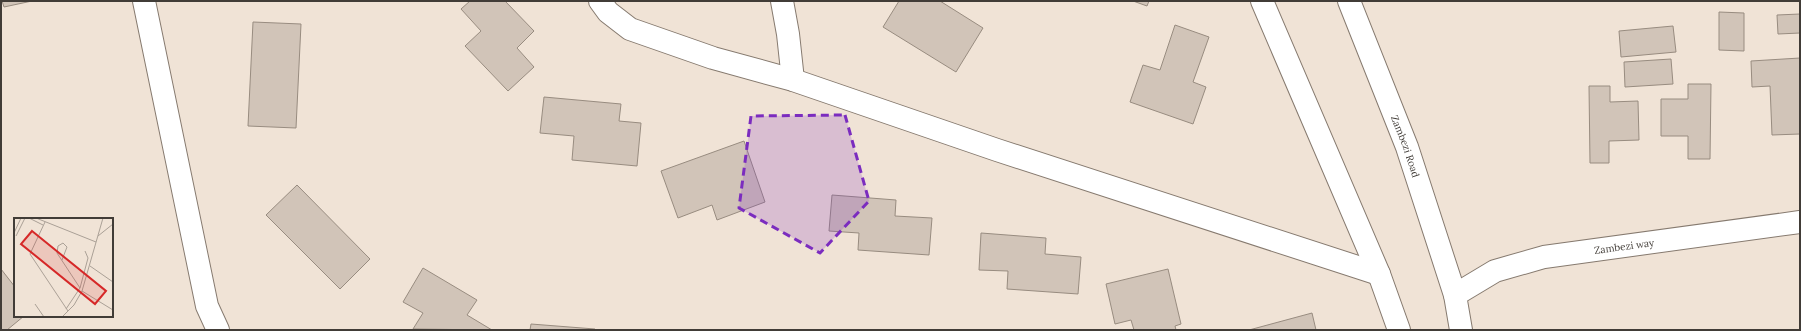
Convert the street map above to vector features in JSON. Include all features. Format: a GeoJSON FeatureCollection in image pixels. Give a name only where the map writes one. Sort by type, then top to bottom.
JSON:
{"type":"FeatureCollection","features":[{"type":"Feature","properties":{"kind":"street"},"geometry":{"type":"LineString","coordinates":[[144,1],[207,306],[218,330]]}},
{"type":"Feature","properties":{"kind":"street"},"geometry":{"type":"LineString","coordinates":[[600,1],[608,12],[630,29],[713,58],[793,80],[997,150],[1379,274]]}},
{"type":"Feature","properties":{"kind":"street"},"geometry":{"type":"LineString","coordinates":[[782,1],[788,34],[793,80]]}},
{"type":"Feature","properties":{"kind":"street"},"geometry":{"type":"LineString","coordinates":[[1262,1],[1379,274],[1399,330]]}},
{"type":"Feature","properties":{"kind":"street","name":"Zambezi Road"},"geometry":{"type":"LineString","coordinates":[[1349,1],[1408,147],[1455,294]]}},
{"type":"Feature","properties":{"kind":"street","name":"Zambezi way"},"geometry":{"type":"LineString","coordinates":[[1455,294],[1495,270],[1544,257],[1800,222]]}},
{"type":"Feature","properties":{"kind":"street"},"geometry":{"type":"LineString","coordinates":[[1455,294],[1461,330]]}},
{"type":"Feature","properties":{"kind":"highlighted area"},"geometry":{"type":"Polygon","coordinates":[[[845,115],[869,201],[820,253],[739,208],[751,116],[845,115]]]}},
{"type":"Feature","properties":{"kind":"building"},"geometry":{"type":"Polygon","coordinates":[[[2,1],[32,1],[4,7],[2,1]]]}},
{"type":"Feature","properties":{"kind":"building"},"geometry":{"type":"Polygon","coordinates":[[[470,1],[505,1],[534,31],[517,48],[534,67],[508,91],[465,46],[481,31],[461,9],[470,1]]]}},
{"type":"Feature","properties":{"kind":"building"},"geometry":{"type":"Polygon","coordinates":[[[899,1],[940,1],[983,28],[956,72],[883,27],[899,1]]]}},
{"type":"Feature","properties":{"kind":"building"},"geometry":{"type":"Polygon","coordinates":[[[1133,1],[1149,1],[1147,6],[1133,1]]]}},
{"type":"Feature","properties":{"kind":"building"},"geometry":{"type":"Polygon","coordinates":[[[1719,12],[1744,13],[1744,51],[1719,50],[1719,12]]]}},
{"type":"Feature","properties":{"kind":"building"},"geometry":{"type":"Polygon","coordinates":[[[1800,14],[1800,33],[1778,34],[1777,15],[1800,14]]]}},
{"type":"Feature","properties":{"kind":"building"},"geometry":{"type":"Polygon","coordinates":[[[253,22],[301,24],[296,128],[248,126],[253,22]]]}},
{"type":"Feature","properties":{"kind":"building"},"geometry":{"type":"Polygon","coordinates":[[[1175,25],[1209,37],[1193,82],[1206,87],[1193,124],[1130,102],[1143,65],[1160,70],[1175,25]]]}},
{"type":"Feature","properties":{"kind":"building"},"geometry":{"type":"Polygon","coordinates":[[[1673,26],[1676,52],[1621,57],[1619,31],[1673,26]]]}},
{"type":"Feature","properties":{"kind":"building"},"geometry":{"type":"Polygon","coordinates":[[[1800,58],[1800,134],[1772,135],[1770,86],[1752,87],[1751,61],[1800,58]]]}},
{"type":"Feature","properties":{"kind":"building"},"geometry":{"type":"Polygon","coordinates":[[[1671,59],[1673,84],[1625,87],[1624,62],[1671,59]]]}},
{"type":"Feature","properties":{"kind":"building"},"geometry":{"type":"Polygon","coordinates":[[[1688,84],[1711,84],[1710,159],[1688,159],[1688,136],[1661,136],[1661,99],[1688,99],[1688,84]]]}},
{"type":"Feature","properties":{"kind":"building"},"geometry":{"type":"Polygon","coordinates":[[[1589,86],[1610,86],[1610,102],[1638,101],[1639,140],[1609,141],[1609,163],[1590,163],[1589,86]]]}},
{"type":"Feature","properties":{"kind":"building"},"geometry":{"type":"Polygon","coordinates":[[[544,97],[621,104],[619,121],[641,123],[637,166],[572,160],[574,136],[540,133],[544,97]]]}},
{"type":"Feature","properties":{"kind":"building"},"geometry":{"type":"Polygon","coordinates":[[[744,141],[765,202],[717,220],[712,205],[678,218],[661,171],[744,141]]]}},
{"type":"Feature","properties":{"kind":"building"},"geometry":{"type":"Polygon","coordinates":[[[297,185],[370,259],[340,289],[266,215],[297,185]]]}},
{"type":"Feature","properties":{"kind":"building"},"geometry":{"type":"Polygon","coordinates":[[[832,195],[896,200],[895,216],[932,218],[929,255],[858,250],[859,233],[829,231],[832,195]]]}},
{"type":"Feature","properties":{"kind":"building"},"geometry":{"type":"Polygon","coordinates":[[[981,233],[1046,238],[1045,254],[1081,257],[1078,294],[1007,289],[1008,271],[979,270],[981,233]]]}},
{"type":"Feature","properties":{"kind":"building"},"geometry":{"type":"Polygon","coordinates":[[[423,268],[477,300],[467,315],[492,330],[413,329],[423,313],[403,302],[423,268]]]}},
{"type":"Feature","properties":{"kind":"building"},"geometry":{"type":"Polygon","coordinates":[[[1,269],[14,286],[14,317],[23,317],[7,330],[1,330],[1,269]]]}},
{"type":"Feature","properties":{"kind":"building"},"geometry":{"type":"Polygon","coordinates":[[[1168,269],[1181,324],[1175,326],[1176,330],[1134,330],[1131,320],[1115,324],[1106,284],[1168,269]]]}},
{"type":"Feature","properties":{"kind":"building"},"geometry":{"type":"Polygon","coordinates":[[[1312,313],[1316,330],[1249,330],[1312,313]]]}},
{"type":"Feature","properties":{"kind":"building"},"geometry":{"type":"Polygon","coordinates":[[[531,324],[595,329],[595,330],[530,330],[531,324]]]}}]}
